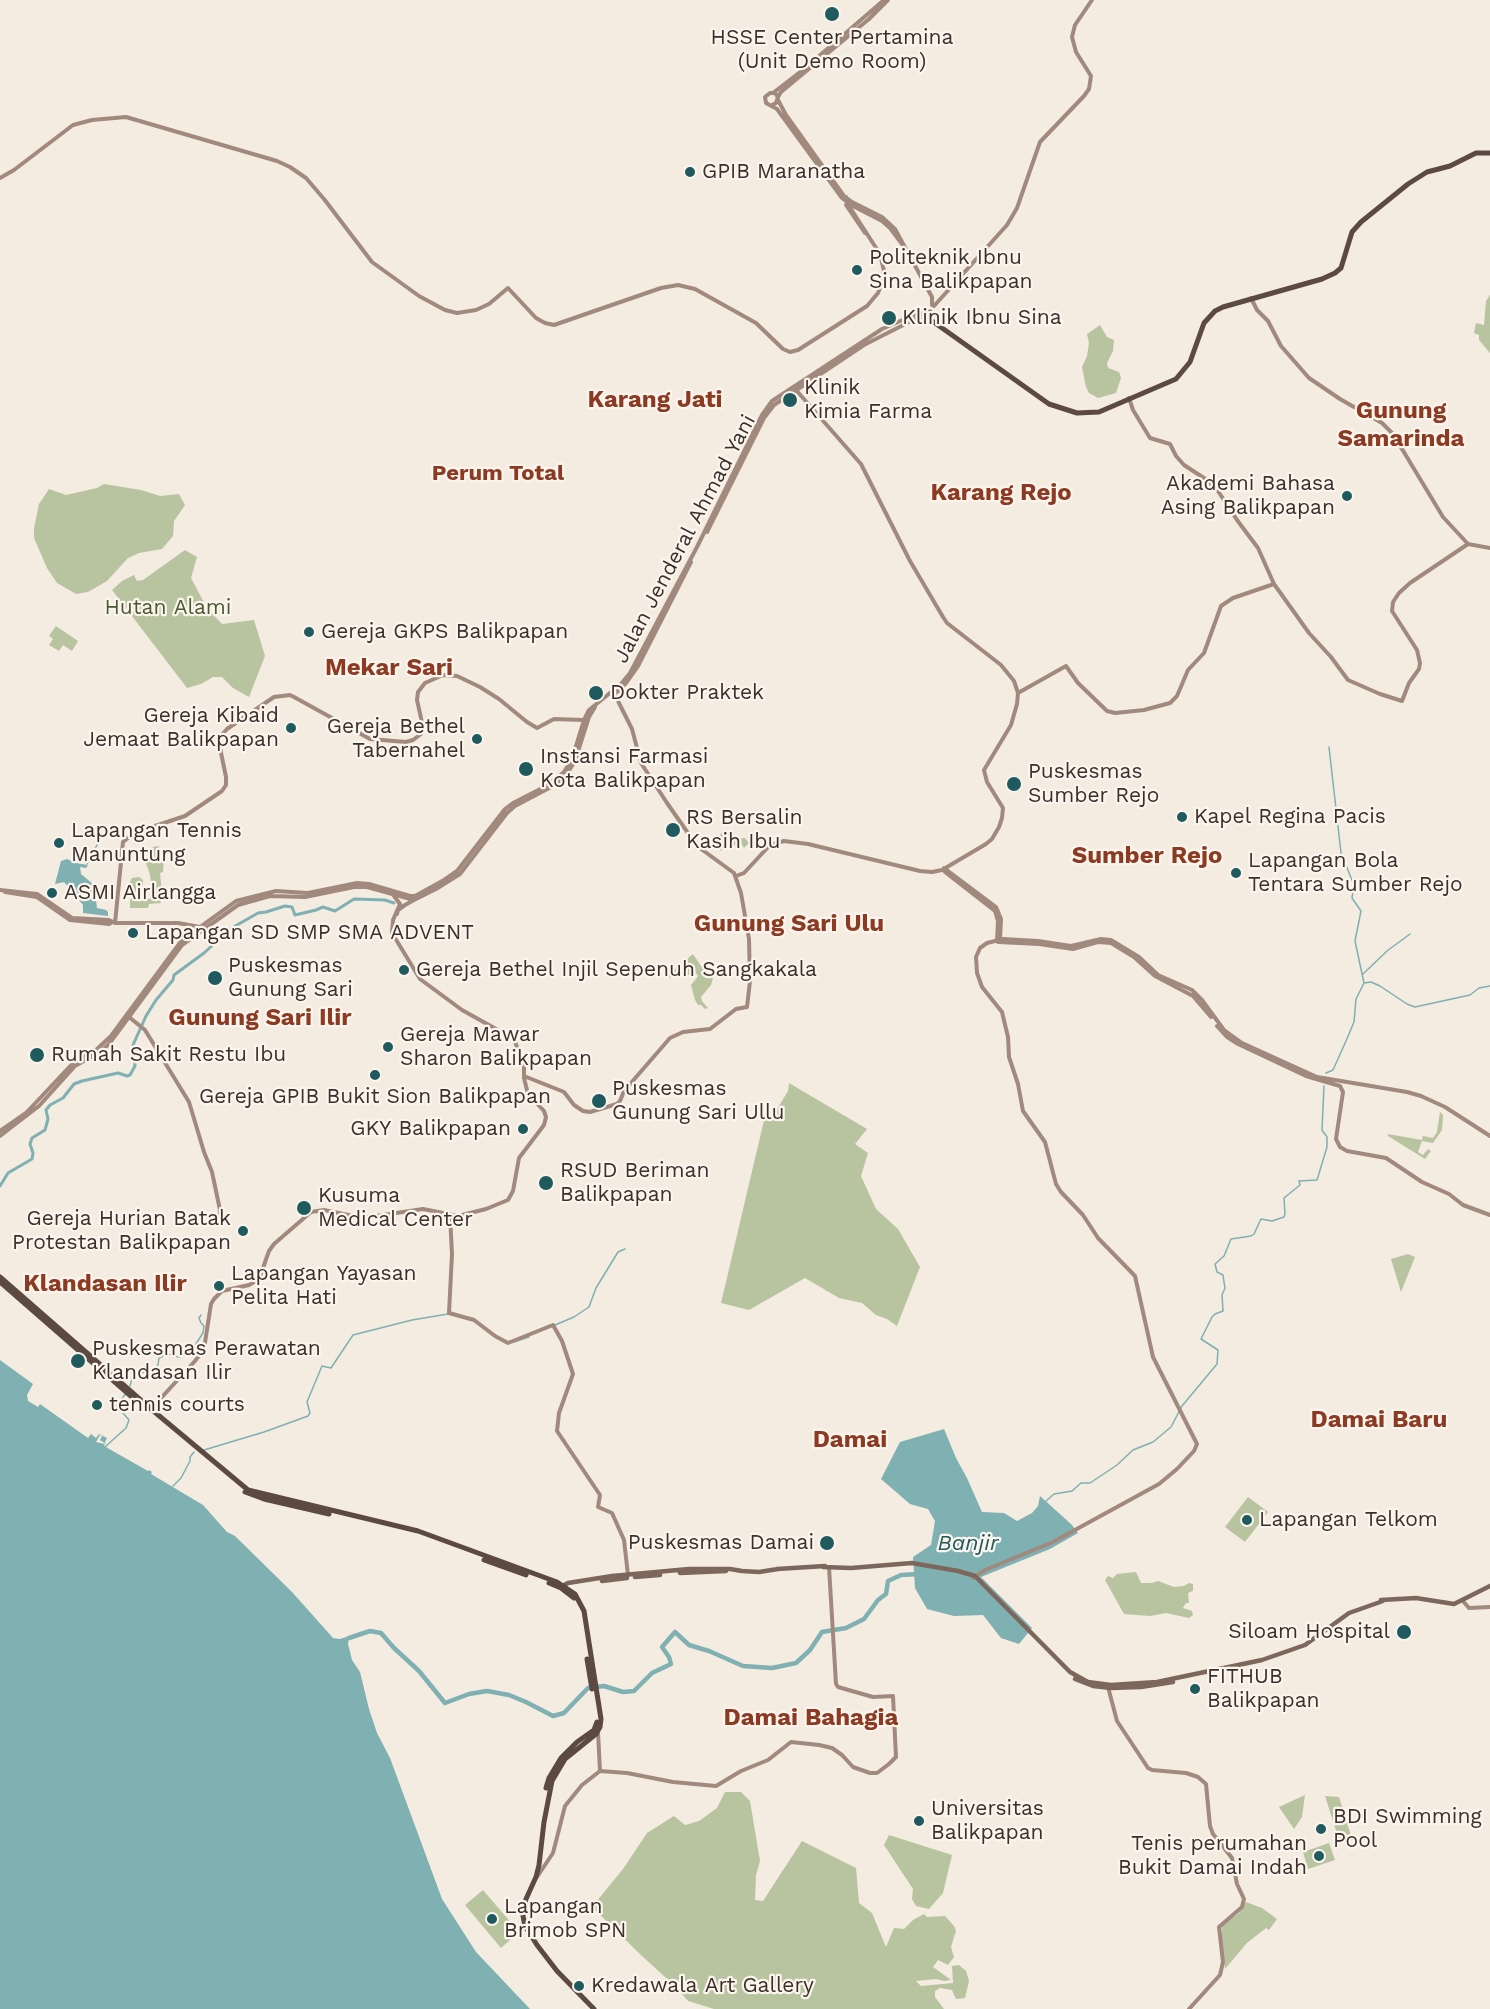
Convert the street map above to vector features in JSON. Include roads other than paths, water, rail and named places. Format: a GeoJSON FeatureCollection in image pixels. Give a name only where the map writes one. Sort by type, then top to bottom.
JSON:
{"type":"FeatureCollection","features":[{"type":"Feature","properties":{"kind":"highway"},"geometry":{"type":"LineString","coordinates":[[931,310],[1049,404],[1073,412],[1093,413],[1176,379],[1190,362],[1201,323],[1212,309],[1219,305],[1252,299],[1320,280],[1335,273],[1341,268],[1346,248],[1356,227],[1408,184],[1426,172],[1450,166],[1476,153],[1490,153]]}},
{"type":"Feature","properties":{"kind":"highway"},"geometry":{"type":"LineString","coordinates":[[931,310],[935,319],[1048,400],[1060,406],[1097,410],[1129,399]]}},
{"type":"Feature","properties":{"kind":"highway"},"geometry":{"type":"LineString","coordinates":[[0,1277],[126,1390]]}},
{"type":"Feature","properties":{"kind":"highway"},"geometry":{"type":"LineString","coordinates":[[0,1282],[246,1493],[426,1536],[575,1594]]}},
{"type":"Feature","properties":{"kind":"highway"},"geometry":{"type":"LineString","coordinates":[[575,1584],[573,1588],[575,1594],[584,1611],[592,1680]]}},
{"type":"Feature","properties":{"kind":"highway"},"geometry":{"type":"LineString","coordinates":[[564,1588],[575,1599],[579,1608],[601,1719],[598,1731],[570,1753],[552,1780],[535,1867],[521,1905],[520,1919],[522,1928],[556,1975],[592,2009]]}},
{"type":"Feature","properties":{"kind":"highway"},"geometry":{"type":"LineString","coordinates":[[592,2009],[537,1945],[525,1927],[523,1916],[525,1905],[540,1870],[540,1845],[549,1778],[566,1753],[592,1733],[596,1726],[595,1694]]}},
{"type":"Feature","properties":{"kind":"main road"},"geometry":{"type":"LineString","coordinates":[[772,105],[790,84],[886,0]]}},
{"type":"Feature","properties":{"kind":"main road","name":"Jalan Jenderal Ahmad Yani"},"geometry":{"type":"LineString","coordinates":[[405,900],[418,899],[460,874],[507,813],[565,777],[575,761],[591,712],[619,691],[638,666],[731,487],[764,418],[774,405],[864,345],[931,310],[1007,225],[1017,208],[1041,141],[1089,88],[1091,76],[1076,52],[1072,37],[1075,25],[1092,0]]}},
{"type":"Feature","properties":{"kind":"main road"},"geometry":{"type":"LineString","coordinates":[[868,17],[773,93],[768,93],[765,99],[767,104],[777,110],[845,199],[868,236]]}},
{"type":"Feature","properties":{"kind":"main road"},"geometry":{"type":"LineString","coordinates":[[773,93],[823,170]]}},
{"type":"Feature","properties":{"kind":"main road"},"geometry":{"type":"LineString","coordinates":[[0,178],[73,125],[92,120],[126,117],[277,161],[290,167],[306,178],[327,202],[372,262],[438,307],[452,312],[471,311],[489,304],[508,288],[536,318],[554,325],[661,288],[674,285],[685,286],[756,323],[782,348],[792,352],[863,309],[878,292],[884,274],[884,264],[877,249],[850,212],[845,199]]}},
{"type":"Feature","properties":{"kind":"main road"},"geometry":{"type":"LineString","coordinates":[[845,199],[890,228],[903,244]]}},
{"type":"Feature","properties":{"kind":"main road"},"geometry":{"type":"LineString","coordinates":[[845,199],[881,216],[890,223],[901,239],[932,297],[931,310],[919,313]]}},
{"type":"Feature","properties":{"kind":"main road"},"geometry":{"type":"LineString","coordinates":[[861,223],[864,216],[869,214]]}},
{"type":"Feature","properties":{"kind":"main road"},"geometry":{"type":"LineString","coordinates":[[1252,299],[1257,310],[1268,321],[1281,346],[1309,378],[1382,423],[1393,434],[1444,517],[1467,544],[1490,548]]}},
{"type":"Feature","properties":{"kind":"main road","name":"Jalan Jenderal Ahmad Yani"},"geometry":{"type":"LineString","coordinates":[[584,720],[593,705],[618,687],[630,673],[762,416],[772,401],[882,329],[931,310]]}},
{"type":"Feature","properties":{"kind":"main road"},"geometry":{"type":"LineString","coordinates":[[796,390],[861,464],[923,585],[947,623],[1001,665],[1012,677],[1018,693],[1011,724],[984,770],[987,782],[1003,808],[995,835],[986,844],[943,869],[932,872]]}},
{"type":"Feature","properties":{"kind":"main road"},"geometry":{"type":"LineString","coordinates":[[1129,399],[1150,438],[1170,444],[1184,465],[1218,491],[1258,548],[1274,584],[1347,680],[1402,701],[1420,663],[1416,650],[1391,609],[1399,593],[1410,583],[1467,544]]}},
{"type":"Feature","properties":{"kind":"main road"},"geometry":{"type":"LineString","coordinates":[[1018,693],[1066,666],[1078,682],[1107,711],[1144,710],[1170,703],[1177,696],[1188,670],[1204,653],[1221,606],[1233,598],[1274,584]]}},
{"type":"Feature","properties":{"kind":"main road"},"geometry":{"type":"LineString","coordinates":[[114,922],[123,843],[134,833],[185,816],[222,791],[226,785],[226,777],[219,743],[220,737],[227,729],[274,697],[290,695],[370,739],[406,742],[413,741],[422,734],[418,692],[425,683],[443,675],[457,676],[483,689],[537,728],[554,719],[584,720],[569,765],[561,775],[548,785],[505,809],[457,871],[416,896],[405,900],[393,922],[392,933],[420,979],[462,1010],[514,1039],[524,1066],[530,1097],[544,1111],[546,1121],[519,1158],[510,1197],[506,1202],[464,1216],[450,1216],[423,1209],[365,1218],[324,1210],[311,1212],[274,1244],[269,1251],[259,1279],[249,1285],[222,1291],[214,1299],[211,1304],[204,1349],[150,1411]]}},
{"type":"Feature","properties":{"kind":"main road"},"geometry":{"type":"LineString","coordinates":[[525,1077],[564,1092],[574,1105],[583,1111],[590,1112],[612,1105],[620,1099],[624,1088],[637,1077],[671,1037],[683,1032],[710,1029],[736,1009],[747,1007],[749,943],[735,874],[704,852],[684,828],[641,763],[632,729],[614,693]]}},
{"type":"Feature","properties":{"kind":"main road"},"geometry":{"type":"LineString","coordinates":[[607,698],[616,701],[630,729],[639,764],[682,829],[704,855],[735,874],[745,872],[770,845],[788,841],[951,876]]}},
{"type":"Feature","properties":{"kind":"main road"},"geometry":{"type":"LineString","coordinates":[[951,864],[951,876]]}},
{"type":"Feature","properties":{"kind":"main road"},"geometry":{"type":"LineString","coordinates":[[943,869],[996,907],[1000,916],[1000,939]]}},
{"type":"Feature","properties":{"kind":"main road"},"geometry":{"type":"LineString","coordinates":[[0,1131],[26,1113],[74,1062],[102,1045],[115,1032],[182,940],[236,901],[276,891],[308,893],[348,886],[367,887],[396,894],[405,900]]}},
{"type":"Feature","properties":{"kind":"main road"},"geometry":{"type":"LineString","coordinates":[[0,891],[38,894],[72,918],[114,922],[178,923],[198,928]]}},
{"type":"Feature","properties":{"kind":"main road"},"geometry":{"type":"LineString","coordinates":[[396,894],[405,900]]}},
{"type":"Feature","properties":{"kind":"main road"},"geometry":{"type":"LineString","coordinates":[[0,1136],[39,1106],[75,1066],[104,1048],[173,956],[198,928]]}},
{"type":"Feature","properties":{"kind":"main road"},"geometry":{"type":"LineString","coordinates":[[974,1577],[985,1570],[1053,1542],[1162,1482],[1197,1447],[1197,1442],[1151,1353],[1136,1278],[1098,1238],[1083,1215],[1061,1192],[1056,1184],[1045,1142],[1023,1111],[1018,1084],[1009,1057],[1008,1037],[1002,1012],[982,987],[977,973],[977,953],[983,946],[1000,939],[1071,946],[1108,939],[1134,953],[1158,975],[1195,992],[1228,1035],[1288,1066],[1339,1085],[1342,1091],[1337,1145],[1347,1152],[1386,1158],[1422,1182],[1452,1196],[1463,1205],[1490,1215]]}},
{"type":"Feature","properties":{"kind":"main road"},"geometry":{"type":"LineString","coordinates":[[129,1017],[142,1028],[189,1102],[212,1172],[220,1210],[219,1218]]}},
{"type":"Feature","properties":{"kind":"main road"},"geometry":{"type":"LineString","coordinates":[[1326,1081],[1355,1083],[1407,1092],[1431,1100],[1490,1136]]}},
{"type":"Feature","properties":{"kind":"main road"},"geometry":{"type":"LineString","coordinates":[[1342,1091],[1355,1083]]}},
{"type":"Feature","properties":{"kind":"main road"},"geometry":{"type":"LineString","coordinates":[[450,1216],[452,1255],[449,1313],[474,1320],[508,1343],[553,1325],[562,1341],[573,1374],[559,1413],[557,1431],[600,1495],[598,1507],[612,1513],[624,1540],[628,1575]]}},
{"type":"Feature","properties":{"kind":"main road"},"geometry":{"type":"LineString","coordinates":[[564,1588],[575,1584],[737,1570],[907,1564],[940,1569],[974,1577],[1070,1672],[1088,1682],[1108,1686],[1157,1682],[1239,1666],[1301,1646],[1351,1609],[1377,1600],[1427,1600],[1449,1604],[1463,1602],[1490,1606]]}},
{"type":"Feature","properties":{"kind":"main road"},"geometry":{"type":"LineString","coordinates":[[540,1870],[553,1853],[566,1806],[580,1787],[600,1771],[714,1786],[741,1771],[768,1760],[791,1742],[832,1748],[854,1767],[870,1773],[879,1772],[896,1757],[893,1696],[873,1696],[838,1687],[835,1679],[833,1624],[827,1567]]}},
{"type":"Feature","properties":{"kind":"main road"},"geometry":{"type":"LineString","coordinates":[[564,1588],[575,1581],[628,1575],[689,1569],[737,1570]]}},
{"type":"Feature","properties":{"kind":"main road"},"geometry":{"type":"LineString","coordinates":[[1463,1602],[1490,1585]]}},
{"type":"Feature","properties":{"kind":"main road"},"geometry":{"type":"LineString","coordinates":[[1108,1686],[1117,1721],[1148,1768],[1186,1773],[1198,1777],[1206,1784],[1210,1826],[1213,1834],[1232,1858],[1237,1884],[1244,1899],[1242,1907],[1219,1927],[1223,1962],[1220,1975],[1189,2009]]}},
{"type":"Feature","properties":{"kind":"main road"},"geometry":{"type":"LineString","coordinates":[[598,1731],[600,1771]]}},
{"type":"Feature","properties":{"kind":"water"},"geometry":{"type":"Polygon","coordinates":[[[67,859],[88,865],[86,868],[80,867],[81,874],[94,885],[97,908],[106,910],[108,916],[83,913],[83,905],[64,882],[55,884],[61,861],[67,859]]]}},
{"type":"Feature","properties":{"kind":"water"},"geometry":{"type":"Polygon","coordinates":[[[0,1360],[33,1384],[27,1395],[28,1401],[38,1407],[40,1404],[88,1438],[91,1434],[96,1438],[99,1434],[107,1438],[106,1444],[100,1440],[102,1436],[100,1435],[96,1442],[105,1444],[104,1446],[149,1470],[151,1474],[203,1505],[227,1532],[235,1536],[292,1592],[333,1638],[349,1638],[348,1644],[352,1660],[360,1672],[377,1733],[390,1758],[442,1899],[476,1952],[530,2009],[0,2009],[0,1360]]]}},
{"type":"Feature","properties":{"kind":"water","name":"Banjir"},"geometry":{"type":"Polygon","coordinates":[[[944,1429],[982,1512],[1004,1513],[1017,1521],[1032,1513],[1038,1506],[1040,1496],[1078,1533],[1050,1549],[981,1577],[1032,1628],[1019,1644],[1001,1638],[983,1615],[954,1616],[927,1609],[915,1588],[913,1557],[931,1545],[935,1521],[928,1509],[910,1504],[881,1479],[900,1442],[944,1429]]]}},
{"type":"Feature","properties":{"kind":"waterway"},"geometry":{"type":"LineString","coordinates":[[1329,747],[1341,853],[1354,885],[1352,898],[1361,911],[1355,941],[1364,983]]}},
{"type":"Feature","properties":{"kind":"waterway"},"geometry":{"type":"LineString","coordinates":[[87,864],[97,845]]}},
{"type":"Feature","properties":{"kind":"waterway"},"geometry":{"type":"LineString","coordinates":[[0,1186],[8,1173],[32,1159],[30,1144],[32,1138],[45,1130],[48,1119],[46,1110],[63,1098],[74,1084],[118,1073],[130,1075],[135,1066],[133,1045],[156,1000],[173,980],[174,975],[204,953],[230,929],[258,913],[285,906],[292,907],[295,915],[323,907],[335,911],[354,899],[385,900],[394,903]]}},
{"type":"Feature","properties":{"kind":"waterway"},"geometry":{"type":"LineString","coordinates":[[1363,974],[1387,951],[1410,934]]}},
{"type":"Feature","properties":{"kind":"waterway"},"geometry":{"type":"LineString","coordinates":[[1326,1073],[1333,1070],[1346,1041],[1354,1022],[1356,999],[1364,983],[1371,982],[1380,986],[1415,1007],[1470,995],[1479,988],[1490,986]]}},
{"type":"Feature","properties":{"kind":"waterway"},"geometry":{"type":"LineString","coordinates":[[1045,1502],[1054,1494],[1072,1491],[1081,1483],[1090,1483],[1117,1465],[1133,1450],[1153,1442],[1171,1427],[1182,1406],[1217,1364],[1218,1350],[1201,1339],[1212,1317],[1223,1311],[1222,1295],[1225,1288],[1223,1275],[1217,1272],[1215,1264],[1224,1256],[1231,1239],[1251,1236],[1261,1219],[1272,1221],[1284,1217],[1284,1198],[1300,1185],[1299,1181],[1317,1180],[1327,1147],[1327,1137],[1322,1130],[1324,1086]]}},
{"type":"Feature","properties":{"kind":"waterway"},"geometry":{"type":"LineString","coordinates":[[555,1325],[574,1317],[589,1307],[596,1288],[618,1252],[625,1249]]}},
{"type":"Feature","properties":{"kind":"waterway"},"geometry":{"type":"LineString","coordinates":[[204,1450],[308,1416],[310,1413],[307,1402],[322,1366],[331,1368],[353,1335],[412,1320],[448,1314]]}},
{"type":"Feature","properties":{"kind":"waterway"},"geometry":{"type":"LineString","coordinates":[[130,1386],[133,1375],[153,1370],[158,1365],[159,1358],[168,1354],[179,1357],[190,1353],[203,1333],[204,1326],[199,1318],[201,1315]]}},
{"type":"Feature","properties":{"kind":"waterway"},"geometry":{"type":"LineString","coordinates":[[514,1342],[529,1337]]}},
{"type":"Feature","properties":{"kind":"waterway"},"geometry":{"type":"LineString","coordinates":[[105,1447],[126,1428],[129,1420],[117,1406],[126,1393]]}},
{"type":"Feature","properties":{"kind":"waterway"},"geometry":{"type":"LineString","coordinates":[[173,1486],[181,1478],[194,1452]]}},
{"type":"Feature","properties":{"kind":"waterway"},"geometry":{"type":"LineString","coordinates":[[349,1638],[370,1631],[381,1633],[419,1671],[445,1703],[469,1694],[487,1691],[509,1695],[553,1716],[564,1713],[588,1688],[604,1686],[623,1692],[634,1691],[652,1673],[671,1664],[662,1647],[675,1632],[689,1645],[743,1666],[772,1668],[796,1663],[810,1650],[822,1632],[846,1628],[864,1619],[878,1600],[886,1594],[888,1581],[901,1575],[919,1574]]}},
{"type":"Feature","properties":{"kind":"place","name":"HSSE Center Pertamina (Unit Demo Room)"},"geometry":{"type":"Point","coordinates":[832,14]}},
{"type":"Feature","properties":{"kind":"place","name":"GPIB Maranatha"},"geometry":{"type":"Point","coordinates":[690,172]}},
{"type":"Feature","properties":{"kind":"place","name":"Politeknik Ibnu Sina Balikpapan"},"geometry":{"type":"Point","coordinates":[857,270]}},
{"type":"Feature","properties":{"kind":"place","name":"Klinik Ibnu Sina"},"geometry":{"type":"Point","coordinates":[889,318]}},
{"type":"Feature","properties":{"kind":"place","name":"Klinik Kimia Farma"},"geometry":{"type":"Point","coordinates":[790,400]}},
{"type":"Feature","properties":{"kind":"place","name":"Akademi Bahasa Asing Balikpapan"},"geometry":{"type":"Point","coordinates":[1347,496]}},
{"type":"Feature","properties":{"kind":"place","name":"Gereja GKPS Balikpapan"},"geometry":{"type":"Point","coordinates":[309,632]}},
{"type":"Feature","properties":{"kind":"place","name":"Dokter Praktek"},"geometry":{"type":"Point","coordinates":[596,693]}},
{"type":"Feature","properties":{"kind":"place","name":"Gereja Kibaid Jemaat Balikpapan"},"geometry":{"type":"Point","coordinates":[291,728]}},
{"type":"Feature","properties":{"kind":"place","name":"Gereja Bethel Tabernahel"},"geometry":{"type":"Point","coordinates":[477,739]}},
{"type":"Feature","properties":{"kind":"place","name":"Instansi Farmasi Kota Balikpapan"},"geometry":{"type":"Point","coordinates":[526,769]}},
{"type":"Feature","properties":{"kind":"place","name":"Puskesmas Sumber Rejo"},"geometry":{"type":"Point","coordinates":[1014,784]}},
{"type":"Feature","properties":{"kind":"place","name":"Kapel Regina Pacis"},"geometry":{"type":"Point","coordinates":[1182,817]}},
{"type":"Feature","properties":{"kind":"place","name":"RS Bersalin Kasih Ibu"},"geometry":{"type":"Point","coordinates":[673,830]}},
{"type":"Feature","properties":{"kind":"place","name":"Lapangan Tennis Manuntung"},"geometry":{"type":"Point","coordinates":[59,843]}},
{"type":"Feature","properties":{"kind":"place","name":"Lapangan Bola Tentara Sumber Rejo"},"geometry":{"type":"Point","coordinates":[1236,873]}},
{"type":"Feature","properties":{"kind":"place","name":"ASMI Airlangga"},"geometry":{"type":"Point","coordinates":[52,893]}},
{"type":"Feature","properties":{"kind":"place","name":"Lapangan SD SMP SMA ADVENT"},"geometry":{"type":"Point","coordinates":[133,933]}},
{"type":"Feature","properties":{"kind":"place","name":"Gereja Bethel Injil Sepenuh Sangkakala"},"geometry":{"type":"Point","coordinates":[404,970]}},
{"type":"Feature","properties":{"kind":"place","name":"Puskesmas Gunung Sari"},"geometry":{"type":"Point","coordinates":[215,978]}},
{"type":"Feature","properties":{"kind":"place","name":"Gereja Mawar Sharon Balikpapan"},"geometry":{"type":"Point","coordinates":[388,1047]}},
{"type":"Feature","properties":{"kind":"place","name":"Rumah Sakit Restu Ibu"},"geometry":{"type":"Point","coordinates":[37,1055]}},
{"type":"Feature","properties":{"kind":"place","name":"Gereja GPIB Bukit Sion Balikpapan"},"geometry":{"type":"Point","coordinates":[375,1075]}},
{"type":"Feature","properties":{"kind":"place","name":"Puskesmas Gunung Sari Ullu"},"geometry":{"type":"Point","coordinates":[599,1101]}},
{"type":"Feature","properties":{"kind":"place","name":"GKY Balikpapan"},"geometry":{"type":"Point","coordinates":[523,1129]}},
{"type":"Feature","properties":{"kind":"place","name":"RSUD Beriman Balikpapan"},"geometry":{"type":"Point","coordinates":[546,1183]}},
{"type":"Feature","properties":{"kind":"place","name":"Kusuma Medical Center"},"geometry":{"type":"Point","coordinates":[304,1208]}},
{"type":"Feature","properties":{"kind":"place","name":"Gereja Hurian Batak Protestan Balikpapan"},"geometry":{"type":"Point","coordinates":[243,1231]}},
{"type":"Feature","properties":{"kind":"place","name":"Lapangan Yayasan Pelita Hati"},"geometry":{"type":"Point","coordinates":[219,1286]}},
{"type":"Feature","properties":{"kind":"place","name":"Puskesmas Perawatan Klandasan Ilir"},"geometry":{"type":"Point","coordinates":[78,1361]}},
{"type":"Feature","properties":{"kind":"place","name":"tennis courts"},"geometry":{"type":"Point","coordinates":[97,1405]}},
{"type":"Feature","properties":{"kind":"place","name":"Lapangan Telkom"},"geometry":{"type":"Point","coordinates":[1247,1520]}},
{"type":"Feature","properties":{"kind":"place","name":"Puskesmas Damai"},"geometry":{"type":"Point","coordinates":[827,1543]}},
{"type":"Feature","properties":{"kind":"place","name":"Siloam Hospital"},"geometry":{"type":"Point","coordinates":[1404,1632]}},
{"type":"Feature","properties":{"kind":"place","name":"FITHUB Balikpapan"},"geometry":{"type":"Point","coordinates":[1195,1689]}},
{"type":"Feature","properties":{"kind":"place","name":"Universitas Balikpapan"},"geometry":{"type":"Point","coordinates":[919,1821]}},
{"type":"Feature","properties":{"kind":"place","name":"BDI Swimming Pool"},"geometry":{"type":"Point","coordinates":[1321,1829]}},
{"type":"Feature","properties":{"kind":"place","name":"Tenis perumahan Bukit Damai Indah"},"geometry":{"type":"Point","coordinates":[1319,1856]}},
{"type":"Feature","properties":{"kind":"place","name":"Lapangan Brimob SPN"},"geometry":{"type":"Point","coordinates":[492,1919]}},
{"type":"Feature","properties":{"kind":"place","name":"Kredawala Art Gallery"},"geometry":{"type":"Point","coordinates":[579,1986]}},
{"type":"Feature","properties":{"kind":"district","name":"Karang Jati"},"geometry":{"type":"Point","coordinates":[655,400]}},
{"type":"Feature","properties":{"kind":"district","name":"Gunung Samarinda"},"geometry":{"type":"Point","coordinates":[1401,425]}},
{"type":"Feature","properties":{"kind":"district","name":"Perum Total"},"geometry":{"type":"Point","coordinates":[498,474]}},
{"type":"Feature","properties":{"kind":"district","name":"Karang Rejo"},"geometry":{"type":"Point","coordinates":[1001,493]}},
{"type":"Feature","properties":{"kind":"district","name":"Mekar Sari"},"geometry":{"type":"Point","coordinates":[389,668]}},
{"type":"Feature","properties":{"kind":"district","name":"Sumber Rejo"},"geometry":{"type":"Point","coordinates":[1147,856]}},
{"type":"Feature","properties":{"kind":"district","name":"Gunung Sari Ulu"},"geometry":{"type":"Point","coordinates":[789,924]}},
{"type":"Feature","properties":{"kind":"district","name":"Gunung Sari Ilir"},"geometry":{"type":"Point","coordinates":[260,1018]}},
{"type":"Feature","properties":{"kind":"district","name":"Klandasan Ilir"},"geometry":{"type":"Point","coordinates":[105,1284]}},
{"type":"Feature","properties":{"kind":"district","name":"Damai Baru"},"geometry":{"type":"Point","coordinates":[1379,1420]}},
{"type":"Feature","properties":{"kind":"district","name":"Damai"},"geometry":{"type":"Point","coordinates":[850,1440]}},
{"type":"Feature","properties":{"kind":"district","name":"Damai Bahagia"},"geometry":{"type":"Point","coordinates":[811,1718]}},
{"type":"Feature","properties":{"kind":"park label","name":"Hutan Alami"},"geometry":{"type":"Point","coordinates":[168,608]}}]}
